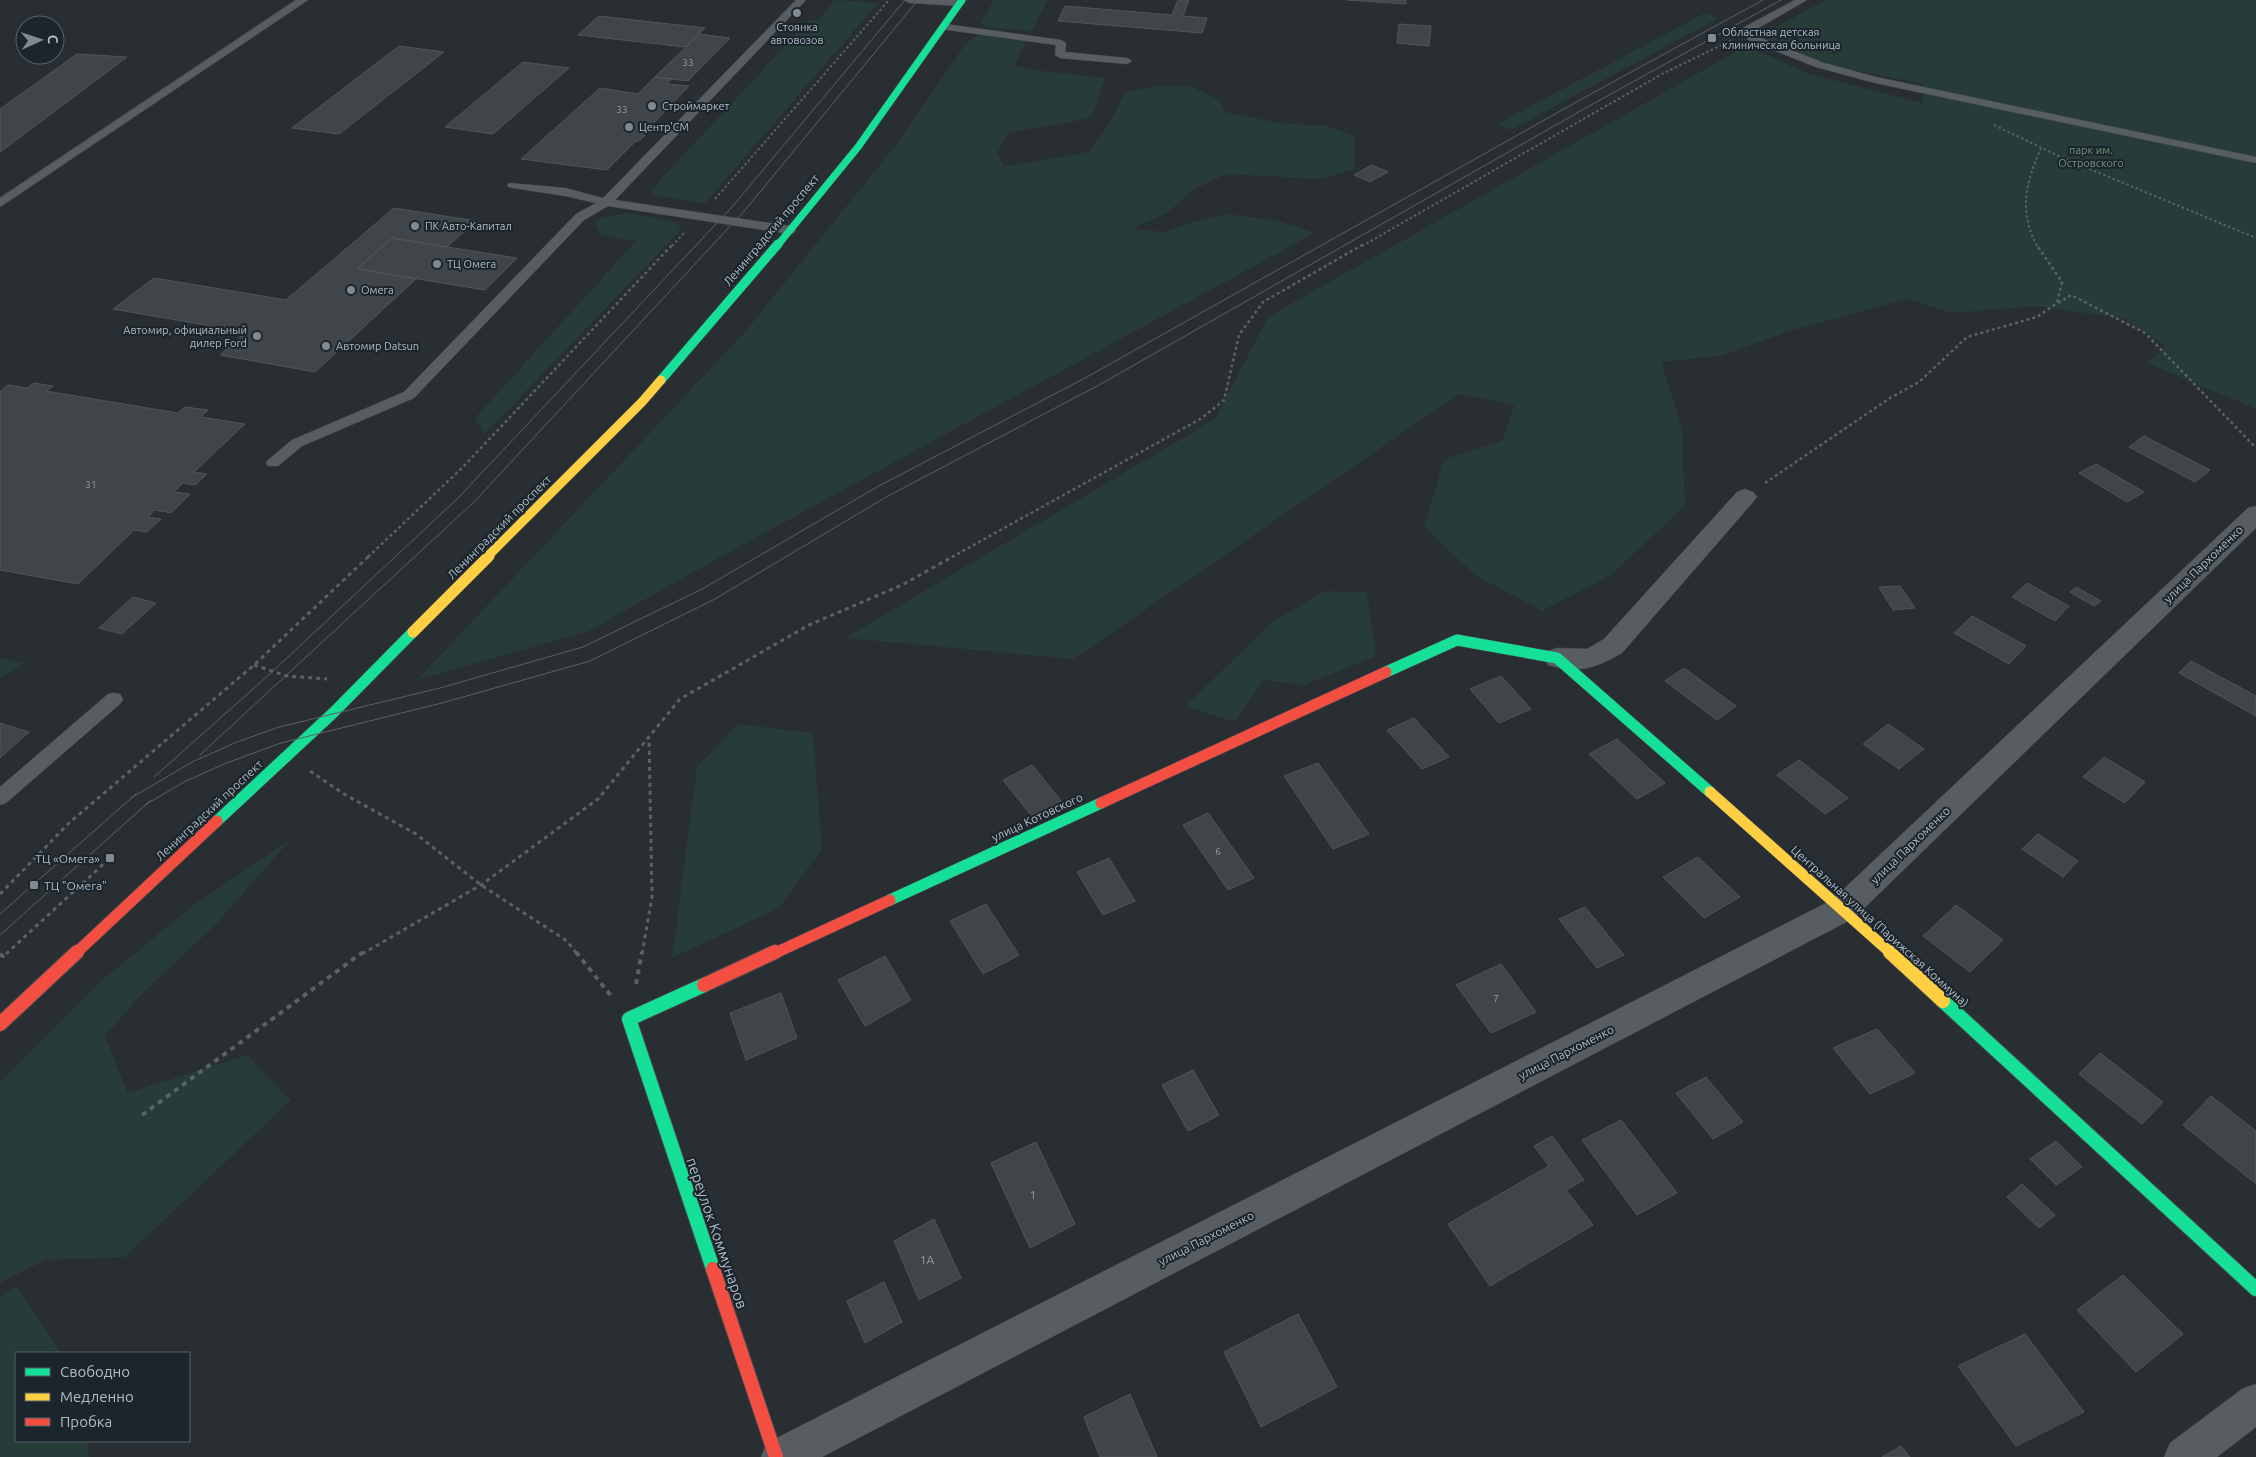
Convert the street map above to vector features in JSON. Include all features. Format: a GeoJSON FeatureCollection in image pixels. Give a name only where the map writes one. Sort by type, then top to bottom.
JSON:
{"type":"FeatureCollection","features":[{"type":"Feature","properties":{"kind":"main road","name":"Ленинградский проспект"},"geometry":{"type":"LineString","coordinates":[[0,1024],[333,713],[642,402],[790,230],[858,147],[961,2]]}},
{"type":"Feature","properties":{"kind":"main road","name":"улица Котовского"},"geometry":{"type":"LineString","coordinates":[[629,1019],[1457,640],[1557,658]]}},
{"type":"Feature","properties":{"kind":"main road","name":"Центральная улица (Парижская Коммуна)"},"geometry":{"type":"LineString","coordinates":[[1557,658],[1843,909],[2256,1288]]}},
{"type":"Feature","properties":{"kind":"main road","name":"переулок Коммунаров"},"geometry":{"type":"LineString","coordinates":[[629,1019],[776,1457]]}},
{"type":"Feature","properties":{"kind":"street"},"geometry":{"type":"LineString","coordinates":[[1557,658],[1591,659],[1613,646],[1745,497]]}},
{"type":"Feature","properties":{"kind":"street","name":"улица Пархоменко"},"geometry":{"type":"LineString","coordinates":[[781,1457],[1843,909],[2256,514]]}},
{"type":"Feature","properties":{"kind":"street"},"geometry":{"type":"LineString","coordinates":[[2184,1457],[2256,1403]]}},
{"type":"Feature","properties":{"kind":"lane"},"geometry":{"type":"LineString","coordinates":[[0,203],[303,0]]}},
{"type":"Feature","properties":{"kind":"lane"},"geometry":{"type":"LineString","coordinates":[[273,463],[297,443],[409,395],[580,217],[606,202],[801,0]]}},
{"type":"Feature","properties":{"kind":"lane"},"geometry":{"type":"LineString","coordinates":[[908,0],[961,2]]}},
{"type":"Feature","properties":{"kind":"lane"},"geometry":{"type":"LineString","coordinates":[[1802,0],[1747,30],[1752,38],[1773,48],[1820,65],[1875,80],[2256,160]]}},
{"type":"Feature","properties":{"kind":"lane"},"geometry":{"type":"LineString","coordinates":[[945,27],[1061,43],[1060,55],[1127,61]]}},
{"type":"Feature","properties":{"kind":"lane"},"geometry":{"type":"LineString","coordinates":[[513,185],[565,192],[606,202],[790,230]]}},
{"type":"Feature","properties":{"kind":"lane"},"geometry":{"type":"LineString","coordinates":[[0,798],[114,699]]}},
{"type":"Feature","properties":{"kind":"path"},"geometry":{"type":"LineString","coordinates":[[0,894],[68,824],[254,665],[463,467],[700,216],[889,0]]}},
{"type":"Feature","properties":{"kind":"path"},"geometry":{"type":"LineString","coordinates":[[142,1115],[372,946],[481,885],[598,799],[680,699],[809,625],[902,585],[1202,418],[1224,400],[1239,335],[1262,302],[1662,74],[1722,46],[1747,30]]}},
{"type":"Feature","properties":{"kind":"path"},"geometry":{"type":"LineString","coordinates":[[1990,123],[2041,148],[2256,238]]}},
{"type":"Feature","properties":{"kind":"path"},"geometry":{"type":"LineString","coordinates":[[2041,148],[2025,195],[2028,229],[2047,264],[2062,282],[2057,303]]}},
{"type":"Feature","properties":{"kind":"path"},"geometry":{"type":"LineString","coordinates":[[1745,497],[1890,398],[1919,382],[1967,337],[2037,317],[2071,294],[2145,332],[2256,448]]}},
{"type":"Feature","properties":{"kind":"path"},"geometry":{"type":"LineString","coordinates":[[254,665],[288,676],[328,679]]}},
{"type":"Feature","properties":{"kind":"path"},"geometry":{"type":"LineString","coordinates":[[629,1019],[652,896],[649,737]]}},
{"type":"Feature","properties":{"kind":"path"},"geometry":{"type":"LineString","coordinates":[[310,771],[344,794],[416,834],[481,885],[567,941],[629,1019]]}},
{"type":"Feature","properties":{"kind":"path"},"geometry":{"type":"LineString","coordinates":[[0,954],[3,956],[110,858]]}},
{"type":"Feature","properties":{"kind":"green space"},"geometry":{"type":"Polygon","coordinates":[[[835,0],[878,3],[705,203],[654,196],[651,190],[809,20],[818,20],[835,0]]]}},
{"type":"Feature","properties":{"kind":"green space"},"geometry":{"type":"Polygon","coordinates":[[[994,0],[1048,0],[1032,31],[985,27],[981,22],[994,0]]]}},
{"type":"Feature","properties":{"kind":"green space","name":"парк им. Островского"},"geometry":{"type":"Polygon","coordinates":[[[1826,0],[2256,0],[2256,409],[2147,363],[2166,346],[2125,319],[2038,306],[1952,313],[1907,299],[1790,331],[1720,356],[1661,362],[1682,428],[1685,506],[1611,575],[1542,611],[1475,575],[1424,527],[1444,459],[1502,441],[1514,405],[1459,394],[1074,659],[845,638],[1215,419],[1268,317],[1737,51],[1752,49],[1810,74],[1922,103],[1924,84],[1836,67],[1771,43],[1763,34],[1826,0]]]}},
{"type":"Feature","properties":{"kind":"green space"},"geometry":{"type":"Polygon","coordinates":[[[1705,13],[1719,18],[1511,130],[1497,124],[1705,13]]]}},
{"type":"Feature","properties":{"kind":"green space"},"geometry":{"type":"Polygon","coordinates":[[[978,35],[1003,37],[1026,42],[1014,66],[1105,78],[1092,117],[1009,133],[997,153],[1005,166],[1088,152],[1107,127],[1126,92],[1156,86],[1190,86],[1220,100],[1225,112],[1280,123],[1328,126],[1354,136],[1355,169],[1322,179],[1226,174],[1195,189],[1168,212],[1133,229],[1165,232],[1195,221],[1227,214],[1279,221],[1315,233],[715,560],[589,631],[417,680],[744,333],[899,141],[966,43],[978,35]]]}},
{"type":"Feature","properties":{"kind":"green space"},"geometry":{"type":"Polygon","coordinates":[[[626,213],[677,222],[681,230],[484,435],[475,418],[636,241],[600,235],[595,224],[601,218],[626,213]]]}},
{"type":"Feature","properties":{"kind":"green space"},"geometry":{"type":"Polygon","coordinates":[[[1324,591],[1367,592],[1376,656],[1305,685],[1264,680],[1235,722],[1185,706],[1273,622],[1324,591]]]}},
{"type":"Feature","properties":{"kind":"green space"},"geometry":{"type":"Polygon","coordinates":[[[0,658],[26,663],[0,678],[0,658]]]}},
{"type":"Feature","properties":{"kind":"green space"},"geometry":{"type":"Polygon","coordinates":[[[738,724],[813,733],[822,849],[779,908],[672,958],[697,767],[738,724]]]}},
{"type":"Feature","properties":{"kind":"green space"},"geometry":{"type":"Polygon","coordinates":[[[291,839],[216,924],[141,995],[105,1036],[128,1093],[247,1055],[291,1100],[125,1257],[45,1260],[0,1283],[0,1082],[102,980],[195,904],[291,839]]]}},
{"type":"Feature","properties":{"kind":"green space"},"geometry":{"type":"Polygon","coordinates":[[[17,1286],[60,1352],[15,1352],[15,1442],[87,1442],[89,1457],[0,1457],[0,1297],[17,1286]]]}},
{"type":"Feature","properties":{"kind":"building"},"geometry":{"type":"Polygon","coordinates":[[[1178,0],[1189,0],[1183,16],[1207,18],[1202,33],[1058,21],[1065,6],[1172,15],[1178,0]]]}},
{"type":"Feature","properties":{"kind":"building"},"geometry":{"type":"Polygon","coordinates":[[[1347,0],[1406,0],[1406,4],[1347,0]]]}},
{"type":"Feature","properties":{"kind":"building"},"geometry":{"type":"Polygon","coordinates":[[[599,16],[705,28],[685,47],[578,35],[599,16]]]}},
{"type":"Feature","properties":{"kind":"building"},"geometry":{"type":"Polygon","coordinates":[[[1399,24],[1431,26],[1429,46],[1397,43],[1399,24]]]}},
{"type":"Feature","properties":{"kind":"building"},"geometry":{"type":"Polygon","coordinates":[[[699,34],[730,38],[688,81],[655,77],[699,34]]]}},
{"type":"Feature","properties":{"kind":"building"},"geometry":{"type":"Polygon","coordinates":[[[399,46],[444,52],[339,134],[292,128],[399,46]]]}},
{"type":"Feature","properties":{"kind":"building"},"geometry":{"type":"Polygon","coordinates":[[[77,54],[127,57],[0,152],[0,109],[62,65],[65,65],[65,63],[77,54]]]}},
{"type":"Feature","properties":{"kind":"building"},"geometry":{"type":"Polygon","coordinates":[[[523,62],[569,68],[493,134],[445,127],[523,62]]]}},
{"type":"Feature","properties":{"kind":"building"},"geometry":{"type":"Polygon","coordinates":[[[655,77],[672,79],[667,84],[689,86],[653,124],[657,124],[639,141],[636,141],[607,170],[521,159],[600,88],[638,94],[655,77]]]}},
{"type":"Feature","properties":{"kind":"building"},"geometry":{"type":"Polygon","coordinates":[[[1372,165],[1388,172],[1370,182],[1354,175],[1372,165]]]}},
{"type":"Feature","properties":{"kind":"building","name":"Омега"},"geometry":{"type":"Polygon","coordinates":[[[394,208],[476,221],[447,247],[392,238],[357,269],[416,279],[315,372],[220,355],[246,332],[113,309],[154,278],[286,300],[394,208]]]}},
{"type":"Feature","properties":{"kind":"building","name":"ТЦ Омега"},"geometry":{"type":"Polygon","coordinates":[[[392,238],[517,258],[485,290],[357,269],[392,238]]]}},
{"type":"Feature","properties":{"kind":"building"},"geometry":{"type":"Polygon","coordinates":[[[34,383],[53,386],[46,391],[178,413],[185,407],[208,410],[201,417],[245,424],[194,472],[207,474],[195,485],[183,483],[174,492],[190,494],[171,513],[155,510],[148,517],[161,519],[147,532],[134,530],[78,584],[0,570],[0,392],[8,385],[27,388],[34,383]]]}},
{"type":"Feature","properties":{"kind":"building"},"geometry":{"type":"Polygon","coordinates":[[[2144,436],[2210,470],[2195,482],[2129,447],[2144,436]]]}},
{"type":"Feature","properties":{"kind":"building"},"geometry":{"type":"Polygon","coordinates":[[[2096,464],[2144,492],[2127,502],[2079,473],[2096,464]]]}},
{"type":"Feature","properties":{"kind":"building"},"geometry":{"type":"Polygon","coordinates":[[[2027,583],[2069,606],[2055,621],[2012,597],[2027,583]]]}},
{"type":"Feature","properties":{"kind":"building"},"geometry":{"type":"Polygon","coordinates":[[[1900,586],[1915,608],[1893,610],[1879,587],[1900,586]]]}},
{"type":"Feature","properties":{"kind":"building"},"geometry":{"type":"Polygon","coordinates":[[[2076,587],[2101,601],[2094,606],[2070,592],[2076,587]]]}},
{"type":"Feature","properties":{"kind":"building"},"geometry":{"type":"Polygon","coordinates":[[[133,597],[156,603],[122,634],[99,628],[133,597]]]}},
{"type":"Feature","properties":{"kind":"building"},"geometry":{"type":"Polygon","coordinates":[[[1972,616],[2026,646],[2009,664],[1954,633],[1972,616]]]}},
{"type":"Feature","properties":{"kind":"building"},"geometry":{"type":"Polygon","coordinates":[[[2191,661],[2256,696],[2256,716],[2179,673],[2191,661]]]}},
{"type":"Feature","properties":{"kind":"building"},"geometry":{"type":"Polygon","coordinates":[[[1684,668],[1736,706],[1717,720],[1665,681],[1684,668]]]}},
{"type":"Feature","properties":{"kind":"building"},"geometry":{"type":"Polygon","coordinates":[[[1501,676],[1531,709],[1499,723],[1470,689],[1501,676]]]}},
{"type":"Feature","properties":{"kind":"building"},"geometry":{"type":"Polygon","coordinates":[[[1414,718],[1449,757],[1422,769],[1387,730],[1414,718]]]}},
{"type":"Feature","properties":{"kind":"building"},"geometry":{"type":"Polygon","coordinates":[[[0,723],[29,732],[0,758],[0,723]]]}},
{"type":"Feature","properties":{"kind":"building"},"geometry":{"type":"Polygon","coordinates":[[[1888,724],[1924,749],[1899,769],[1863,744],[1888,724]]]}},
{"type":"Feature","properties":{"kind":"building"},"geometry":{"type":"Polygon","coordinates":[[[1617,739],[1665,783],[1637,799],[1589,754],[1617,739]]]}},
{"type":"Feature","properties":{"kind":"building"},"geometry":{"type":"Polygon","coordinates":[[[2104,757],[2145,782],[2125,803],[2083,777],[2104,757]]]}},
{"type":"Feature","properties":{"kind":"building"},"geometry":{"type":"Polygon","coordinates":[[[1799,760],[1848,798],[1825,814],[1777,775],[1799,760]]]}},
{"type":"Feature","properties":{"kind":"building"},"geometry":{"type":"Polygon","coordinates":[[[1318,763],[1369,834],[1333,849],[1284,776],[1318,763]]]}},
{"type":"Feature","properties":{"kind":"building"},"geometry":{"type":"Polygon","coordinates":[[[1032,765],[1062,802],[1033,818],[1003,780],[1032,765]]]}},
{"type":"Feature","properties":{"kind":"building"},"geometry":{"type":"Polygon","coordinates":[[[1208,813],[1254,878],[1228,890],[1183,825],[1208,813]]]}},
{"type":"Feature","properties":{"kind":"building"},"geometry":{"type":"Polygon","coordinates":[[[2038,834],[2078,861],[2063,877],[2022,849],[2038,834]]]}},
{"type":"Feature","properties":{"kind":"building"},"geometry":{"type":"Polygon","coordinates":[[[1698,857],[1740,897],[1704,918],[1663,877],[1698,857]]]}},
{"type":"Feature","properties":{"kind":"building"},"geometry":{"type":"Polygon","coordinates":[[[1109,858],[1135,901],[1103,915],[1077,872],[1109,858]]]}},
{"type":"Feature","properties":{"kind":"building"},"geometry":{"type":"Polygon","coordinates":[[[986,904],[1019,955],[983,974],[950,921],[986,904]]]}},
{"type":"Feature","properties":{"kind":"building"},"geometry":{"type":"Polygon","coordinates":[[[1956,905],[2003,940],[1970,972],[1923,936],[1956,905]]]}},
{"type":"Feature","properties":{"kind":"building"},"geometry":{"type":"Polygon","coordinates":[[[1585,907],[1624,955],[1597,968],[1559,919],[1585,907]]]}},
{"type":"Feature","properties":{"kind":"building"},"geometry":{"type":"Polygon","coordinates":[[[885,956],[911,1000],[865,1026],[838,980],[885,956]]]}},
{"type":"Feature","properties":{"kind":"building"},"geometry":{"type":"Polygon","coordinates":[[[1501,964],[1536,1012],[1491,1033],[1456,985],[1501,964]]]}},
{"type":"Feature","properties":{"kind":"building"},"geometry":{"type":"Polygon","coordinates":[[[781,993],[797,1038],[746,1060],[730,1013],[781,993]]]}},
{"type":"Feature","properties":{"kind":"building"},"geometry":{"type":"Polygon","coordinates":[[[1877,1029],[1915,1073],[1870,1094],[1833,1048],[1877,1029]]]}},
{"type":"Feature","properties":{"kind":"building"},"geometry":{"type":"Polygon","coordinates":[[[2100,1053],[2163,1102],[2142,1124],[2079,1074],[2100,1053]]]}},
{"type":"Feature","properties":{"kind":"building"},"geometry":{"type":"Polygon","coordinates":[[[1193,1070],[1219,1115],[1188,1131],[1162,1085],[1193,1070]]]}},
{"type":"Feature","properties":{"kind":"building"},"geometry":{"type":"Polygon","coordinates":[[[1706,1077],[1743,1122],[1713,1139],[1676,1093],[1706,1077]]]}},
{"type":"Feature","properties":{"kind":"building"},"geometry":{"type":"Polygon","coordinates":[[[2211,1096],[2256,1131],[2256,1184],[2183,1125],[2211,1096]]]}},
{"type":"Feature","properties":{"kind":"building"},"geometry":{"type":"Polygon","coordinates":[[[1621,1120],[1677,1193],[1637,1215],[1582,1140],[1621,1120]]]}},
{"type":"Feature","properties":{"kind":"building"},"geometry":{"type":"Polygon","coordinates":[[[1552,1136],[1584,1180],[1566,1190],[1593,1225],[1490,1286],[1448,1224],[1549,1166],[1534,1146],[1552,1136]]]}},
{"type":"Feature","properties":{"kind":"building"},"geometry":{"type":"Polygon","coordinates":[[[2056,1141],[2082,1167],[2056,1185],[2030,1159],[2056,1141]]]}},
{"type":"Feature","properties":{"kind":"building"},"geometry":{"type":"Polygon","coordinates":[[[1036,1142],[1075,1224],[1030,1248],[991,1163],[1036,1142]]]}},
{"type":"Feature","properties":{"kind":"building"},"geometry":{"type":"Polygon","coordinates":[[[2022,1184],[2055,1215],[2039,1228],[2007,1197],[2022,1184]]]}},
{"type":"Feature","properties":{"kind":"building"},"geometry":{"type":"Polygon","coordinates":[[[934,1219],[961,1278],[919,1300],[894,1241],[934,1219]]]}},
{"type":"Feature","properties":{"kind":"building"},"geometry":{"type":"Polygon","coordinates":[[[2123,1275],[2183,1334],[2136,1372],[2077,1310],[2123,1275]]]}},
{"type":"Feature","properties":{"kind":"building"},"geometry":{"type":"Polygon","coordinates":[[[884,1282],[902,1322],[865,1343],[847,1301],[884,1282]]]}},
{"type":"Feature","properties":{"kind":"building"},"geometry":{"type":"Polygon","coordinates":[[[1298,1314],[1337,1387],[1261,1427],[1224,1352],[1298,1314]]]}},
{"type":"Feature","properties":{"kind":"building"},"geometry":{"type":"Polygon","coordinates":[[[2025,1334],[2084,1412],[2016,1446],[1958,1366],[2025,1334]]]}},
{"type":"Feature","properties":{"kind":"building"},"geometry":{"type":"Polygon","coordinates":[[[1130,1394],[1157,1457],[1100,1457],[1084,1417],[1130,1394]]]}},
{"type":"Feature","properties":{"kind":"building"},"geometry":{"type":"Polygon","coordinates":[[[1901,1446],[1910,1457],[1882,1457],[1901,1446]]]}},
{"type":"Feature","properties":{"kind":"tram line"},"geometry":{"type":"LineString","coordinates":[[154,777],[272,672],[458,498],[732,207],[905,0]]}},
{"type":"Feature","properties":{"kind":"tram line"},"geometry":{"type":"LineString","coordinates":[[200,755],[474,502],[746,209],[918,0]]}},
{"type":"Feature","properties":{"kind":"tram line"},"geometry":{"type":"LineString","coordinates":[[132,797],[192,762],[237,742],[279,727],[440,688],[583,647],[704,588],[877,487],[1087,377],[1580,100],[1763,0]]}},
{"type":"Feature","properties":{"kind":"tram line"},"geometry":{"type":"LineString","coordinates":[[146,804],[184,782],[224,764],[281,743],[442,703],[590,661],[715,599],[888,496],[1099,385],[1591,105],[1781,0]]}},
{"type":"Feature","properties":{"kind":"tram line"},"geometry":{"type":"LineString","coordinates":[[132,797],[136,794]]}},
{"type":"Feature","properties":{"kind":"tram line"},"geometry":{"type":"LineString","coordinates":[[0,914],[132,797]]}},
{"type":"Feature","properties":{"kind":"tram line"},"geometry":{"type":"LineString","coordinates":[[146,804],[151,800]]}},
{"type":"Feature","properties":{"kind":"tram line"},"geometry":{"type":"LineString","coordinates":[[0,935],[146,804]]}},
{"type":"Feature","properties":{"kind":"traffic: fast"},"geometry":{"type":"LineString","coordinates":[[661,380],[790,230],[858,147],[962,0]]}},
{"type":"Feature","properties":{"kind":"traffic: fast"},"geometry":{"type":"LineString","coordinates":[[217,821],[333,713],[413,632]]}},
{"type":"Feature","properties":{"kind":"traffic: fast"},"geometry":{"type":"LineString","coordinates":[[1386,672],[1457,640],[1557,658],[1710,792]]}},
{"type":"Feature","properties":{"kind":"traffic: fast"},"geometry":{"type":"LineString","coordinates":[[890,900],[1101,803]]}},
{"type":"Feature","properties":{"kind":"traffic: fast"},"geometry":{"type":"LineString","coordinates":[[704,985],[629,1019],[713,1269]]}},
{"type":"Feature","properties":{"kind":"traffic: fast"},"geometry":{"type":"LineString","coordinates":[[1943,1001],[2256,1289]]}},
{"type":"Feature","properties":{"kind":"traffic: slow"},"geometry":{"type":"LineString","coordinates":[[413,632],[642,402],[661,380]]}},
{"type":"Feature","properties":{"kind":"traffic: slow"},"geometry":{"type":"LineString","coordinates":[[1710,792],[1843,909],[1943,1001]]}},
{"type":"Feature","properties":{"kind":"traffic: jam"},"geometry":{"type":"LineString","coordinates":[[1101,803],[1386,672]]}},
{"type":"Feature","properties":{"kind":"traffic: jam"},"geometry":{"type":"LineString","coordinates":[[0,1024],[217,821]]}},
{"type":"Feature","properties":{"kind":"traffic: jam"},"geometry":{"type":"LineString","coordinates":[[704,985],[890,900]]}},
{"type":"Feature","properties":{"kind":"traffic: jam"},"geometry":{"type":"LineString","coordinates":[[713,1269],[776,1457]]}},
{"type":"Feature","properties":{"kind":"place","name":"Стоянка автовозов"},"geometry":{"type":"Point","coordinates":[797,13]}},
{"type":"Feature","properties":{"kind":"place","name":"Областная детская клиническая больница"},"geometry":{"type":"Point","coordinates":[1712,38]}},
{"type":"Feature","properties":{"kind":"place","name":"Строймаркет"},"geometry":{"type":"Point","coordinates":[652,106]}},
{"type":"Feature","properties":{"kind":"place","name":"Центр'СМ"},"geometry":{"type":"Point","coordinates":[629,127]}},
{"type":"Feature","properties":{"kind":"place","name":"ПК Авто-Капитал"},"geometry":{"type":"Point","coordinates":[415,226]}},
{"type":"Feature","properties":{"kind":"place","name":"ТЦ Омега"},"geometry":{"type":"Point","coordinates":[437,264]}},
{"type":"Feature","properties":{"kind":"place","name":"Омега"},"geometry":{"type":"Point","coordinates":[351,290]}},
{"type":"Feature","properties":{"kind":"place","name":"Автомир, официальный дилер Ford"},"geometry":{"type":"Point","coordinates":[257,336]}},
{"type":"Feature","properties":{"kind":"place","name":"Автомир Datsun"},"geometry":{"type":"Point","coordinates":[326,346]}},
{"type":"Feature","properties":{"kind":"place","name":"ТЦ «Омега»"},"geometry":{"type":"Point","coordinates":[110,858]}},
{"type":"Feature","properties":{"kind":"place","name":"ТЦ \"Омега\""},"geometry":{"type":"Point","coordinates":[34,885]}}]}
